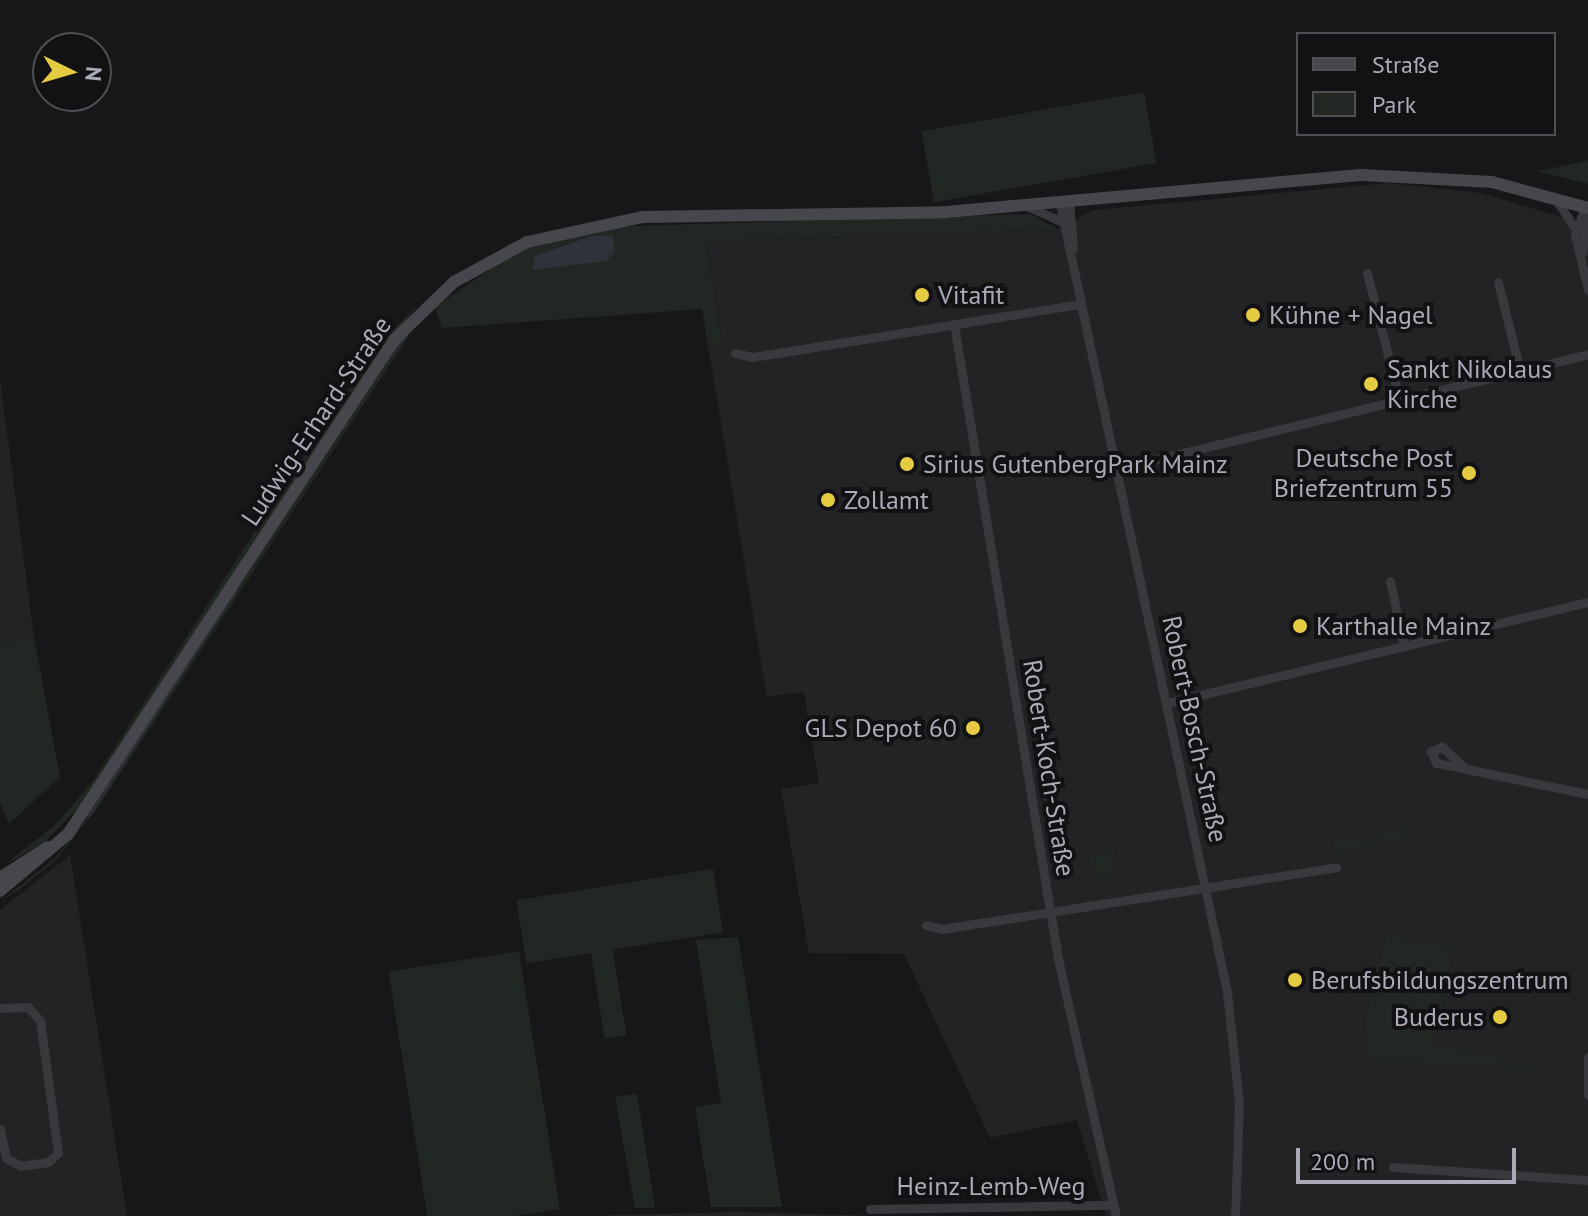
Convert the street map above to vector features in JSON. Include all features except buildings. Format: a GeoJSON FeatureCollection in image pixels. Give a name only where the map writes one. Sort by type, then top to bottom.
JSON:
{"type":"FeatureCollection","features":[{"type":"Feature","properties":{"kind":"main road","name":"Ludwig-Erhard-Straße"},"geometry":{"type":"LineString","coordinates":[[990,208],[1393,174],[1472,179],[1550,195],[1587,210]]}},
{"type":"Feature","properties":{"kind":"main road","name":"Ludwig-Erhard-Straße"},"geometry":{"type":"LineString","coordinates":[[0,891],[52,853],[82,814],[362,384],[407,325],[454,282],[527,242],[609,221],[1029,207],[1064,200]]}},
{"type":"Feature","properties":{"kind":"main road","name":"Ludwig-Erhard-Straße"},"geometry":{"type":"LineString","coordinates":[[0,878],[82,814]]}},
{"type":"Feature","properties":{"kind":"street"},"geometry":{"type":"LineString","coordinates":[[1550,195],[1575,227],[1588,290]]}},
{"type":"Feature","properties":{"kind":"street","name":"Robert-Bosch-Straße"},"geometry":{"type":"LineString","coordinates":[[1064,200],[1062,222],[1073,255]]}},
{"type":"Feature","properties":{"kind":"street","name":"Robert-Bosch-Straße"},"geometry":{"type":"LineString","coordinates":[[1064,200],[1081,304],[1207,890],[1237,1077],[1235,1216]]}},
{"type":"Feature","properties":{"kind":"street"},"geometry":{"type":"LineString","coordinates":[[1029,207],[1062,222]]}},
{"type":"Feature","properties":{"kind":"street"},"geometry":{"type":"LineString","coordinates":[[1575,227],[1587,210]]}},
{"type":"Feature","properties":{"kind":"street"},"geometry":{"type":"LineString","coordinates":[[1582,264],[1587,210]]}},
{"type":"Feature","properties":{"kind":"street"},"geometry":{"type":"LineString","coordinates":[[1367,273],[1400,402]]}},
{"type":"Feature","properties":{"kind":"street"},"geometry":{"type":"LineString","coordinates":[[1498,282],[1520,371]]}},
{"type":"Feature","properties":{"kind":"street"},"geometry":{"type":"LineString","coordinates":[[735,353],[753,357],[1081,304]]}},
{"type":"Feature","properties":{"kind":"street","name":"Robert-Koch-Straße"},"geometry":{"type":"LineString","coordinates":[[954,324],[1051,913],[1111,1205],[1116,1216]]}},
{"type":"Feature","properties":{"kind":"street"},"geometry":{"type":"LineString","coordinates":[[1117,469],[1588,354]]}},
{"type":"Feature","properties":{"kind":"street"},"geometry":{"type":"LineString","coordinates":[[1390,581],[1404,647]]}},
{"type":"Feature","properties":{"kind":"street"},"geometry":{"type":"LineString","coordinates":[[1167,703],[1588,602]]}},
{"type":"Feature","properties":{"kind":"street"},"geometry":{"type":"LineString","coordinates":[[1466,769],[1588,794]]}},
{"type":"Feature","properties":{"kind":"street"},"geometry":{"type":"LineString","coordinates":[[926,925],[942,929],[1207,890],[1336,867]]}},
{"type":"Feature","properties":{"kind":"street"},"geometry":{"type":"LineString","coordinates":[[0,1008],[28,1007],[40,1021],[58,1153],[21,1166],[6,1158],[0,1129]]}},
{"type":"Feature","properties":{"kind":"street"},"geometry":{"type":"LineString","coordinates":[[1588,1057],[1588,1095]]}},
{"type":"Feature","properties":{"kind":"street"},"geometry":{"type":"LineString","coordinates":[[1393,1167],[1588,1180]]}},
{"type":"Feature","properties":{"kind":"street","name":"Heinz-Lemb-Weg"},"geometry":{"type":"LineString","coordinates":[[870,1209],[1111,1205]]}},
{"type":"Feature","properties":{"kind":"shaded area"},"geometry":{"type":"Polygon","coordinates":[[[1389,183],[1481,193],[1588,225],[1588,1216],[1106,1216],[1077,1120],[990,1138],[904,954],[809,953],[781,789],[819,783],[804,692],[767,697],[708,346],[722,344],[706,241],[1058,229],[1093,210],[1389,183]]]}},
{"type":"Feature","properties":{"kind":"shaded area"},"geometry":{"type":"Polygon","coordinates":[[[592,236],[613,236],[615,252],[606,261],[532,270],[535,256],[592,236]]]}},
{"type":"Feature","properties":{"kind":"shaded area"},"geometry":{"type":"Polygon","coordinates":[[[0,379],[34,637],[0,643],[0,379]]]}},
{"type":"Feature","properties":{"kind":"shaded area"},"geometry":{"type":"Polygon","coordinates":[[[70,855],[127,1216],[0,1216],[0,910],[70,855]]]}},
{"type":"Feature","properties":{"kind":"green space"},"geometry":{"type":"Polygon","coordinates":[[[1144,92],[1157,163],[934,202],[921,131],[1144,92]]]}},
{"type":"Feature","properties":{"kind":"green space"},"geometry":{"type":"Polygon","coordinates":[[[1588,160],[1588,184],[1537,171],[1558,167],[1588,160]]]}},
{"type":"Feature","properties":{"kind":"green space"},"geometry":{"type":"Polygon","coordinates":[[[1030,214],[1058,229],[706,241],[722,345],[708,346],[702,309],[442,328],[435,307],[520,249],[596,227],[1030,214]]]}},
{"type":"Feature","properties":{"kind":"green space"},"geometry":{"type":"Polygon","coordinates":[[[417,305],[82,804],[46,841],[0,868],[54,826],[90,785],[372,352],[417,305]]]}},
{"type":"Feature","properties":{"kind":"green space"},"geometry":{"type":"Polygon","coordinates":[[[424,313],[96,810],[55,861],[0,901],[54,859],[82,825],[382,362],[424,313]]]}},
{"type":"Feature","properties":{"kind":"green space"},"geometry":{"type":"Polygon","coordinates":[[[1582,360],[1588,360],[1316,428],[1582,360]]]}},
{"type":"Feature","properties":{"kind":"green space"},"geometry":{"type":"Polygon","coordinates":[[[34,637],[60,777],[9,824],[0,803],[0,643],[34,637]]]}},
{"type":"Feature","properties":{"kind":"green space"},"geometry":{"type":"Polygon","coordinates":[[[1409,824],[1406,837],[1336,853],[1333,841],[1359,835],[1361,842],[1409,824]]]}},
{"type":"Feature","properties":{"kind":"green space"},"geometry":{"type":"Polygon","coordinates":[[[1115,850],[1110,876],[1093,878],[1089,854],[1115,850]]]}},
{"type":"Feature","properties":{"kind":"green space"},"geometry":{"type":"Polygon","coordinates":[[[713,869],[723,932],[526,963],[516,900],[713,869]]]}},
{"type":"Feature","properties":{"kind":"green space"},"geometry":{"type":"Polygon","coordinates":[[[1387,935],[1583,974],[1453,953],[1434,1044],[1554,1071],[1368,1059],[1366,1022],[1387,935]]]}},
{"type":"Feature","properties":{"kind":"green space"},"geometry":{"type":"Polygon","coordinates":[[[738,937],[782,1207],[711,1207],[695,1107],[721,1103],[696,940],[738,937]]]}},
{"type":"Feature","properties":{"kind":"green space"},"geometry":{"type":"Polygon","coordinates":[[[612,945],[626,1035],[605,1038],[590,948],[612,945]]]}},
{"type":"Feature","properties":{"kind":"green space"},"geometry":{"type":"Polygon","coordinates":[[[519,951],[560,1209],[514,1216],[427,1216],[389,972],[519,951]]]}},
{"type":"Feature","properties":{"kind":"green space"},"geometry":{"type":"Polygon","coordinates":[[[637,1094],[655,1208],[635,1208],[615,1097],[637,1094]]]}},
{"type":"Feature","properties":{"kind":"green space"},"geometry":{"type":"Polygon","coordinates":[[[736,1212],[883,1216],[585,1216],[736,1212]]]}},
{"type":"Feature","properties":{"kind":"waterway"},"geometry":{"type":"LineString","coordinates":[[395,350],[406,336]]}},
{"type":"Feature","properties":{"kind":"waterway"},"geometry":{"type":"LineString","coordinates":[[89,816],[237,589]]}},
{"type":"Feature","properties":{"kind":"place","name":"Vitafit"},"geometry":{"type":"Point","coordinates":[922,295]}},
{"type":"Feature","properties":{"kind":"place","name":"Kühne + Nagel"},"geometry":{"type":"Point","coordinates":[1253,315]}},
{"type":"Feature","properties":{"kind":"place","name":"Sankt Nikolaus Kirche"},"geometry":{"type":"Point","coordinates":[1371,384]}},
{"type":"Feature","properties":{"kind":"place","name":"Sirius GutenbergPark Mainz"},"geometry":{"type":"Point","coordinates":[907,464]}},
{"type":"Feature","properties":{"kind":"place","name":"Deutsche Post Briefzentrum 55"},"geometry":{"type":"Point","coordinates":[1469,473]}},
{"type":"Feature","properties":{"kind":"place","name":"Zollamt"},"geometry":{"type":"Point","coordinates":[828,500]}},
{"type":"Feature","properties":{"kind":"place","name":"Karthalle Mainz"},"geometry":{"type":"Point","coordinates":[1300,626]}},
{"type":"Feature","properties":{"kind":"place","name":"GLS Depot 60"},"geometry":{"type":"Point","coordinates":[973,728]}},
{"type":"Feature","properties":{"kind":"place","name":"Berufsbildungszentrum"},"geometry":{"type":"Point","coordinates":[1295,980]}},
{"type":"Feature","properties":{"kind":"place","name":"Buderus"},"geometry":{"type":"Point","coordinates":[1500,1017]}}]}
